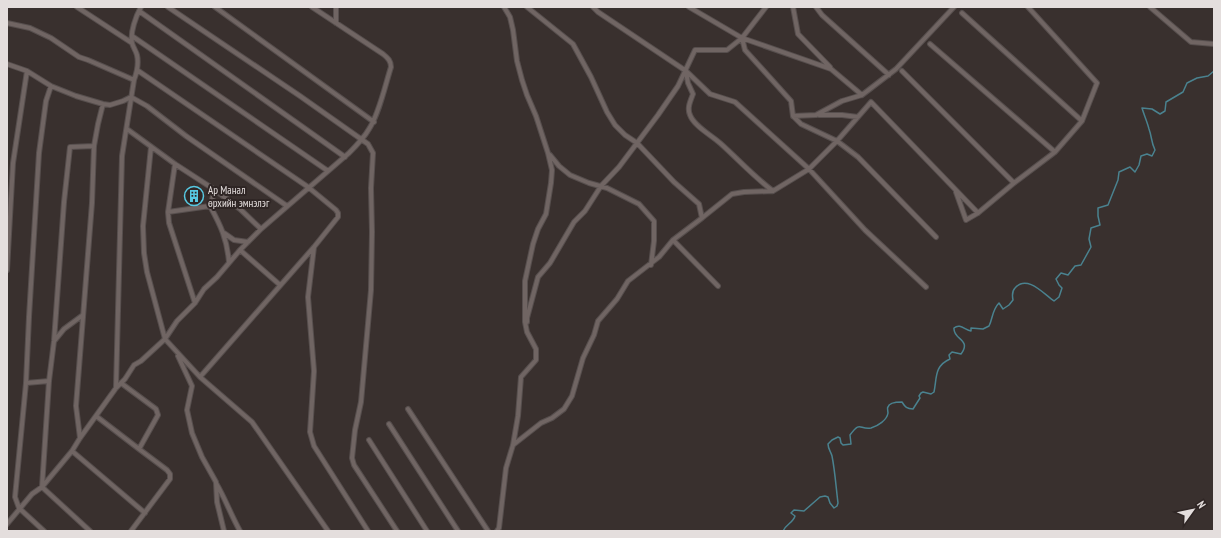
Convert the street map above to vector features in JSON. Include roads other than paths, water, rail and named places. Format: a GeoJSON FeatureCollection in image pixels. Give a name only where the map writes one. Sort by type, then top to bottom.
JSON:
{"type":"FeatureCollection","features":[{"type":"Feature","properties":{"kind":"street"},"geometry":{"type":"LineString","coordinates":[[78,7],[132,43]]}},
{"type":"Feature","properties":{"kind":"street"},"geometry":{"type":"LineString","coordinates":[[116,388],[122,156],[131,97],[137,70],[137,56],[132,43],[132,36],[141,7]]}},
{"type":"Feature","properties":{"kind":"street"},"geometry":{"type":"LineString","coordinates":[[168,7],[368,144],[373,153],[371,188],[371,290],[361,402],[355,430],[352,458],[354,465],[396,531]]}},
{"type":"Feature","properties":{"kind":"street"},"geometry":{"type":"LineString","coordinates":[[215,7],[374,122]]}},
{"type":"Feature","properties":{"kind":"street"},"geometry":{"type":"LineString","coordinates":[[7,524],[19,508],[32,494],[42,487],[72,451],[134,364],[141,361],[165,339],[177,321],[195,303],[204,289],[217,277],[240,250],[261,229],[345,157],[362,140],[374,122],[391,68],[389,60],[383,54],[312,7]]}},
{"type":"Feature","properties":{"kind":"street"},"geometry":{"type":"LineString","coordinates":[[336,7],[336,23]]}},
{"type":"Feature","properties":{"kind":"street"},"geometry":{"type":"LineString","coordinates":[[498,530],[506,468],[513,445],[518,416],[521,377],[536,360],[536,349],[527,332],[525,322],[525,281],[533,244],[538,229],[546,214],[549,201],[552,170],[536,116],[527,95],[516,61],[513,30],[510,17],[504,7]]}},
{"type":"Feature","properties":{"kind":"street"},"geometry":{"type":"LineString","coordinates":[[527,7],[574,44],[607,112],[615,125],[624,135],[637,143],[674,182],[699,204],[702,218]]}},
{"type":"Feature","properties":{"kind":"street"},"geometry":{"type":"LineString","coordinates":[[593,7],[598,12],[686,71],[710,94],[735,102],[809,169],[865,230],[926,288]]}},
{"type":"Feature","properties":{"kind":"street"},"geometry":{"type":"LineString","coordinates":[[689,7],[742,38],[831,69]]}},
{"type":"Feature","properties":{"kind":"street"},"geometry":{"type":"LineString","coordinates":[[527,332],[527,318],[538,277],[550,263],[574,222],[585,211],[601,186],[637,143],[678,86],[695,50],[727,50],[742,38],[766,7]]}},
{"type":"Feature","properties":{"kind":"street"},"geometry":{"type":"LineString","coordinates":[[793,7],[798,34],[831,69],[862,95]]}},
{"type":"Feature","properties":{"kind":"street"},"geometry":{"type":"LineString","coordinates":[[816,7],[822,15],[889,75]]}},
{"type":"Feature","properties":{"kind":"street"},"geometry":{"type":"LineString","coordinates":[[816,115],[842,101],[862,95],[889,75],[928,36],[954,7]]}},
{"type":"Feature","properties":{"kind":"street"},"geometry":{"type":"LineString","coordinates":[[955,190],[966,220],[978,213],[1055,152],[1082,121],[1097,83],[1028,7]]}},
{"type":"Feature","properties":{"kind":"street"},"geometry":{"type":"LineString","coordinates":[[1150,7],[1191,42],[1214,44]]}},
{"type":"Feature","properties":{"kind":"street"},"geometry":{"type":"LineString","coordinates":[[139,11],[345,157]]}},
{"type":"Feature","properties":{"kind":"street"},"geometry":{"type":"LineString","coordinates":[[962,14],[1082,121]]}},
{"type":"Feature","properties":{"kind":"street"},"geometry":{"type":"LineString","coordinates":[[7,23],[30,28],[51,38],[79,57],[134,80]]}},
{"type":"Feature","properties":{"kind":"street"},"geometry":{"type":"LineString","coordinates":[[132,36],[328,171]]}},
{"type":"Feature","properties":{"kind":"street"},"geometry":{"type":"LineString","coordinates":[[742,38],[745,50],[791,101],[793,116],[801,124],[837,141],[858,157],[936,237]]}},
{"type":"Feature","properties":{"kind":"street"},"geometry":{"type":"LineString","coordinates":[[930,44],[1055,152]]}},
{"type":"Feature","properties":{"kind":"street"},"geometry":{"type":"LineString","coordinates":[[7,64],[27,71],[51,86],[76,96],[103,104],[110,105],[131,97]]}},
{"type":"Feature","properties":{"kind":"street"},"geometry":{"type":"LineString","coordinates":[[137,70],[308,188],[338,213],[338,217],[314,247],[200,377]]}},
{"type":"Feature","properties":{"kind":"street"},"geometry":{"type":"LineString","coordinates":[[7,270],[13,162],[27,71]]}},
{"type":"Feature","properties":{"kind":"street"},"geometry":{"type":"LineString","coordinates":[[686,71],[688,83],[693,94],[688,110],[690,117],[718,141],[757,179],[773,191]]}},
{"type":"Feature","properties":{"kind":"street"},"geometry":{"type":"LineString","coordinates":[[902,71],[1014,183]]}},
{"type":"Feature","properties":{"kind":"street"},"geometry":{"type":"LineString","coordinates":[[44,531],[19,508],[14,497],[26,383],[39,153],[46,101],[51,86]]}},
{"type":"Feature","properties":{"kind":"street"},"geometry":{"type":"LineString","coordinates":[[131,97],[147,106],[186,136],[287,206]]}},
{"type":"Feature","properties":{"kind":"street"},"geometry":{"type":"LineString","coordinates":[[513,445],[541,423],[552,418],[564,409],[572,396],[583,358],[594,335],[598,321],[617,299],[628,282],[659,257],[673,240],[732,194],[773,191],[809,169],[837,141],[871,102],[978,213]]}},
{"type":"Feature","properties":{"kind":"street"},"geometry":{"type":"LineString","coordinates":[[80,438],[76,406],[92,203],[94,146],[103,104]]}},
{"type":"Feature","properties":{"kind":"street"},"geometry":{"type":"LineString","coordinates":[[793,116],[842,115],[858,117]]}},
{"type":"Feature","properties":{"kind":"street"},"geometry":{"type":"LineString","coordinates":[[126,129],[215,190],[240,209],[261,229]]}},
{"type":"Feature","properties":{"kind":"street"},"geometry":{"type":"LineString","coordinates":[[42,487],[49,381],[54,341],[64,202],[70,148],[94,146]]}},
{"type":"Feature","properties":{"kind":"street"},"geometry":{"type":"LineString","coordinates":[[151,147],[142,226],[147,272],[165,339],[200,377],[252,422],[328,531]]}},
{"type":"Feature","properties":{"kind":"street"},"geometry":{"type":"LineString","coordinates":[[548,153],[559,166],[570,175],[601,186],[639,204],[654,221],[654,241],[650,265]]}},
{"type":"Feature","properties":{"kind":"street"},"geometry":{"type":"LineString","coordinates":[[175,164],[168,212],[169,223],[195,303]]}},
{"type":"Feature","properties":{"kind":"street"},"geometry":{"type":"LineString","coordinates":[[215,190],[210,206],[224,233],[229,262]]}},
{"type":"Feature","properties":{"kind":"street"},"geometry":{"type":"LineString","coordinates":[[168,212],[210,206]]}},
{"type":"Feature","properties":{"kind":"street"},"geometry":{"type":"LineString","coordinates":[[224,233],[234,240],[248,242]]}},
{"type":"Feature","properties":{"kind":"street"},"geometry":{"type":"LineString","coordinates":[[673,240],[718,286]]}},
{"type":"Feature","properties":{"kind":"street"},"geometry":{"type":"LineString","coordinates":[[314,247],[308,297],[314,371],[310,432],[314,446],[368,531]]}},
{"type":"Feature","properties":{"kind":"street"},"geometry":{"type":"LineString","coordinates":[[240,250],[280,285]]}},
{"type":"Feature","properties":{"kind":"street"},"geometry":{"type":"LineString","coordinates":[[54,341],[64,329],[83,315]]}},
{"type":"Feature","properties":{"kind":"street"},"geometry":{"type":"LineString","coordinates":[[175,350],[192,386],[187,410],[192,433],[202,457],[226,499],[231,514],[240,531]]}},
{"type":"Feature","properties":{"kind":"street"},"geometry":{"type":"LineString","coordinates":[[26,383],[49,381]]}},
{"type":"Feature","properties":{"kind":"street"},"geometry":{"type":"LineString","coordinates":[[121,383],[156,409],[158,415],[139,449]]}},
{"type":"Feature","properties":{"kind":"street"},"geometry":{"type":"LineString","coordinates":[[408,409],[488,531]]}},
{"type":"Feature","properties":{"kind":"street"},"geometry":{"type":"LineString","coordinates":[[96,416],[167,470],[170,474],[170,479],[131,531]]}},
{"type":"Feature","properties":{"kind":"street"},"geometry":{"type":"LineString","coordinates":[[389,424],[458,531]]}},
{"type":"Feature","properties":{"kind":"street"},"geometry":{"type":"LineString","coordinates":[[369,440],[427,531]]}},
{"type":"Feature","properties":{"kind":"street"},"geometry":{"type":"LineString","coordinates":[[72,451],[145,513]]}},
{"type":"Feature","properties":{"kind":"street"},"geometry":{"type":"LineString","coordinates":[[215,481],[217,502],[224,531]]}},
{"type":"Feature","properties":{"kind":"street"},"geometry":{"type":"LineString","coordinates":[[42,487],[90,531]]}},
{"type":"Feature","properties":{"kind":"waterway"},"geometry":{"type":"LineString","coordinates":[[783,531],[794,518],[795,516],[791,513],[794,510],[804,511],[820,497],[828,497],[834,508],[837,506],[838,503],[834,467],[828,446],[832,440],[838,437],[843,445],[851,444],[850,435],[854,430],[858,427],[871,428],[882,422],[887,416],[888,407],[890,404],[902,402],[909,409],[913,409],[920,398],[919,396],[921,393],[931,394],[934,392],[937,373],[941,365],[950,359],[949,355],[952,352],[961,354],[964,349],[963,342],[954,332],[954,328],[960,326],[971,331],[971,328],[983,329],[989,326],[994,311],[999,303],[1003,309],[1009,305],[1013,300],[1013,290],[1020,284],[1030,284],[1054,301],[1059,297],[1062,288],[1056,279],[1061,273],[1068,275],[1075,266],[1081,265],[1091,247],[1089,239],[1091,228],[1100,225],[1098,208],[1108,205],[1118,180],[1119,172],[1130,167],[1135,172],[1139,165],[1141,156],[1147,154],[1152,156],[1155,150],[1142,108],[1152,109],[1160,114],[1165,111],[1166,102],[1183,92],[1187,83],[1197,78],[1208,76],[1214,71]]}},
{"type":"Feature","properties":{"kind":"place","name":"Ар Манал өрхийн эмнэлэг"},"geometry":{"type":"Point","coordinates":[194,196]}}]}
